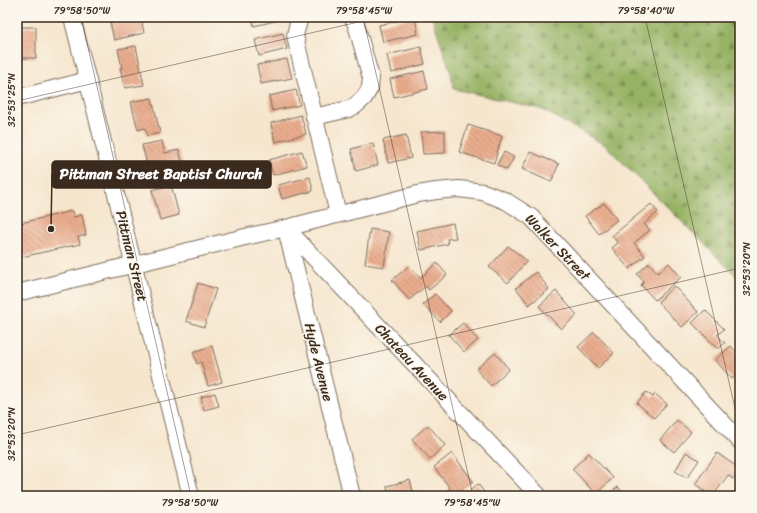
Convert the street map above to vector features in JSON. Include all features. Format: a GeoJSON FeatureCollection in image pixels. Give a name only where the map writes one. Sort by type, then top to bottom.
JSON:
{"type":"FeatureCollection","features":[{"type":"Feature","properties":{"kind":"street","name":"Pittman Street"},"geometry":{"type":"LineString","coordinates":[[72,17],[191,496]]}},
{"type":"Feature","properties":{"kind":"street"},"geometry":{"type":"LineString","coordinates":[[300,17],[295,35],[338,214]]}},
{"type":"Feature","properties":{"kind":"street"},"geometry":{"type":"LineString","coordinates":[[314,117],[356,106],[364,98],[370,88],[371,78],[356,24],[352,17]]}},
{"type":"Feature","properties":{"kind":"street"},"geometry":{"type":"LineString","coordinates":[[17,98],[88,80]]}},
{"type":"Feature","properties":{"kind":"street","name":"Walker Street"},"geometry":{"type":"LineString","coordinates":[[17,293],[286,228],[418,194],[459,189],[483,192],[506,201],[531,217],[740,441]]}},
{"type":"Feature","properties":{"kind":"street","name":"Hyde Avenue"},"geometry":{"type":"LineString","coordinates":[[286,228],[352,496]]}},
{"type":"Feature","properties":{"kind":"street","name":"Chateau Avenue"},"geometry":{"type":"LineString","coordinates":[[286,228],[539,496]]}},
{"type":"Feature","properties":{"kind":"green space"},"geometry":{"type":"Polygon","coordinates":[[[432,17],[740,17],[740,280],[605,145],[541,109],[454,89],[450,70],[432,17]]]}},
{"type":"Feature","properties":{"kind":"building"},"geometry":{"type":"Polygon","coordinates":[[[109,17],[141,17],[144,33],[114,40],[109,17]]]}},
{"type":"Feature","properties":{"kind":"building"},"geometry":{"type":"Polygon","coordinates":[[[252,17],[287,17],[287,18],[254,26],[252,17]]]}},
{"type":"Feature","properties":{"kind":"building"},"geometry":{"type":"Polygon","coordinates":[[[415,17],[418,34],[383,42],[379,25],[415,17]]]}},
{"type":"Feature","properties":{"kind":"building"},"geometry":{"type":"Polygon","coordinates":[[[17,27],[36,27],[36,58],[17,58],[17,27]]]}},
{"type":"Feature","properties":{"kind":"building"},"geometry":{"type":"Polygon","coordinates":[[[283,33],[287,49],[259,56],[255,40],[283,33]]]}},
{"type":"Feature","properties":{"kind":"building"},"geometry":{"type":"Polygon","coordinates":[[[136,46],[144,85],[125,88],[120,68],[122,68],[118,49],[136,46]]]}},
{"type":"Feature","properties":{"kind":"building"},"geometry":{"type":"Polygon","coordinates":[[[421,47],[425,64],[391,73],[387,55],[421,47]]]}},
{"type":"Feature","properties":{"kind":"building"},"geometry":{"type":"Polygon","coordinates":[[[287,59],[292,78],[261,84],[257,65],[287,59]]]}},
{"type":"Feature","properties":{"kind":"building"},"geometry":{"type":"Polygon","coordinates":[[[424,71],[428,89],[394,97],[390,79],[424,71]]]}},
{"type":"Feature","properties":{"kind":"building"},"geometry":{"type":"Polygon","coordinates":[[[296,90],[300,105],[272,111],[269,96],[296,90]]]}},
{"type":"Feature","properties":{"kind":"building"},"geometry":{"type":"Polygon","coordinates":[[[152,98],[160,133],[147,136],[145,128],[138,130],[131,102],[152,98]]]}},
{"type":"Feature","properties":{"kind":"building"},"geometry":{"type":"Polygon","coordinates":[[[301,115],[306,134],[275,142],[271,123],[301,115]]]}},
{"type":"Feature","properties":{"kind":"building"},"geometry":{"type":"Polygon","coordinates":[[[468,125],[502,136],[494,163],[459,152],[468,125]]]}},
{"type":"Feature","properties":{"kind":"building"},"geometry":{"type":"Polygon","coordinates":[[[445,131],[445,153],[423,154],[421,132],[445,131]]]}},
{"type":"Feature","properties":{"kind":"building"},"geometry":{"type":"Polygon","coordinates":[[[406,135],[411,158],[388,163],[383,140],[406,135]]]}},
{"type":"Feature","properties":{"kind":"building"},"geometry":{"type":"Polygon","coordinates":[[[162,141],[165,153],[179,150],[185,172],[151,180],[142,145],[162,141]]]}},
{"type":"Feature","properties":{"kind":"building"},"geometry":{"type":"Polygon","coordinates":[[[373,143],[378,165],[356,171],[351,149],[373,143]]]}},
{"type":"Feature","properties":{"kind":"building"},"geometry":{"type":"Polygon","coordinates":[[[302,151],[307,166],[273,175],[269,160],[302,151]]]}},
{"type":"Feature","properties":{"kind":"building"},"geometry":{"type":"Polygon","coordinates":[[[504,152],[514,157],[507,170],[497,165],[504,152]]]}},
{"type":"Feature","properties":{"kind":"building"},"geometry":{"type":"Polygon","coordinates":[[[530,152],[559,164],[551,182],[522,169],[530,152]]]}},
{"type":"Feature","properties":{"kind":"building"},"geometry":{"type":"Polygon","coordinates":[[[310,177],[313,191],[282,199],[278,185],[310,177]]]}},
{"type":"Feature","properties":{"kind":"building"},"geometry":{"type":"Polygon","coordinates":[[[171,185],[179,215],[160,220],[152,190],[171,185]]]}},
{"type":"Feature","properties":{"kind":"building"},"geometry":{"type":"Polygon","coordinates":[[[604,203],[617,220],[599,234],[585,216],[604,203]]]}},
{"type":"Feature","properties":{"kind":"building"},"geometry":{"type":"Polygon","coordinates":[[[651,204],[658,212],[644,224],[650,230],[634,243],[645,256],[629,269],[612,248],[618,243],[612,236],[651,204]]]}},
{"type":"Feature","properties":{"kind":"building"},"geometry":{"type":"Polygon","coordinates":[[[72,211],[73,217],[82,215],[86,235],[78,237],[80,244],[17,258],[17,224],[72,211]]]}},
{"type":"Feature","properties":{"kind":"building"},"geometry":{"type":"Polygon","coordinates":[[[453,223],[456,238],[447,239],[448,244],[421,250],[417,231],[453,223]]]}},
{"type":"Feature","properties":{"kind":"building"},"geometry":{"type":"Polygon","coordinates":[[[370,229],[389,232],[384,267],[365,264],[370,229]]]}},
{"type":"Feature","properties":{"kind":"building"},"geometry":{"type":"Polygon","coordinates":[[[508,246],[527,261],[508,283],[489,267],[508,246]]]}},
{"type":"Feature","properties":{"kind":"building"},"geometry":{"type":"Polygon","coordinates":[[[437,263],[447,275],[429,290],[426,286],[409,300],[392,280],[409,266],[420,278],[437,263]]]}},
{"type":"Feature","properties":{"kind":"building"},"geometry":{"type":"Polygon","coordinates":[[[649,263],[658,273],[669,263],[681,277],[655,300],[641,285],[644,282],[637,274],[649,263]]]}},
{"type":"Feature","properties":{"kind":"building"},"geometry":{"type":"Polygon","coordinates":[[[536,272],[549,289],[529,305],[516,288],[536,272]]]}},
{"type":"Feature","properties":{"kind":"building"},"geometry":{"type":"Polygon","coordinates":[[[198,283],[216,289],[204,327],[186,321],[198,283]]]}},
{"type":"Feature","properties":{"kind":"building"},"geometry":{"type":"Polygon","coordinates":[[[674,286],[698,312],[682,327],[658,302],[674,286]]]}},
{"type":"Feature","properties":{"kind":"building"},"geometry":{"type":"Polygon","coordinates":[[[556,291],[577,315],[561,329],[539,306],[556,291]]]}},
{"type":"Feature","properties":{"kind":"building"},"geometry":{"type":"Polygon","coordinates":[[[435,294],[451,311],[440,322],[423,304],[435,294]]]}},
{"type":"Feature","properties":{"kind":"building"},"geometry":{"type":"Polygon","coordinates":[[[705,310],[724,329],[717,335],[725,343],[718,349],[692,323],[705,310]]]}},
{"type":"Feature","properties":{"kind":"building"},"geometry":{"type":"Polygon","coordinates":[[[463,323],[478,340],[464,352],[449,335],[463,323]]]}},
{"type":"Feature","properties":{"kind":"building"},"geometry":{"type":"Polygon","coordinates":[[[594,332],[614,353],[598,368],[578,347],[594,332]]]}},
{"type":"Feature","properties":{"kind":"building"},"geometry":{"type":"Polygon","coordinates":[[[212,346],[222,382],[208,386],[201,362],[197,364],[193,352],[212,346]]]}},
{"type":"Feature","properties":{"kind":"building"},"geometry":{"type":"Polygon","coordinates":[[[731,346],[740,356],[740,372],[732,379],[715,360],[731,346]]]}},
{"type":"Feature","properties":{"kind":"building"},"geometry":{"type":"Polygon","coordinates":[[[495,353],[509,369],[491,386],[476,369],[495,353]]]}},
{"type":"Feature","properties":{"kind":"building"},"geometry":{"type":"Polygon","coordinates":[[[646,392],[653,397],[655,394],[667,404],[654,418],[637,403],[646,392]]]}},
{"type":"Feature","properties":{"kind":"building"},"geometry":{"type":"Polygon","coordinates":[[[215,393],[219,406],[204,410],[201,397],[215,393]]]}},
{"type":"Feature","properties":{"kind":"building"},"geometry":{"type":"Polygon","coordinates":[[[677,420],[691,432],[674,452],[660,440],[677,420]]]}},
{"type":"Feature","properties":{"kind":"building"},"geometry":{"type":"Polygon","coordinates":[[[428,425],[445,445],[430,459],[412,439],[428,425]]]}},
{"type":"Feature","properties":{"kind":"building"},"geometry":{"type":"Polygon","coordinates":[[[686,452],[699,460],[687,478],[675,471],[686,452]]]}},
{"type":"Feature","properties":{"kind":"building"},"geometry":{"type":"Polygon","coordinates":[[[452,453],[473,481],[451,496],[447,491],[450,488],[434,467],[452,453]]]}},
{"type":"Feature","properties":{"kind":"building"},"geometry":{"type":"Polygon","coordinates":[[[589,453],[613,478],[596,494],[572,469],[589,453]]]}},
{"type":"Feature","properties":{"kind":"building"},"geometry":{"type":"Polygon","coordinates":[[[717,453],[740,469],[733,479],[728,475],[713,496],[711,496],[695,484],[717,453]]]}},
{"type":"Feature","properties":{"kind":"building"},"geometry":{"type":"Polygon","coordinates":[[[410,480],[414,496],[389,496],[387,486],[410,480]]]}},
{"type":"Feature","properties":{"kind":"building"},"geometry":{"type":"Polygon","coordinates":[[[478,484],[487,496],[463,496],[478,484]]]}},
{"type":"Feature","properties":{"kind":"building"},"geometry":{"type":"Polygon","coordinates":[[[618,487],[625,496],[606,496],[618,487]]]}},
{"type":"Feature","properties":{"kind":"place","name":"Pittman Street Baptist Church"},"geometry":{"type":"Point","coordinates":[51,229]}}]}
